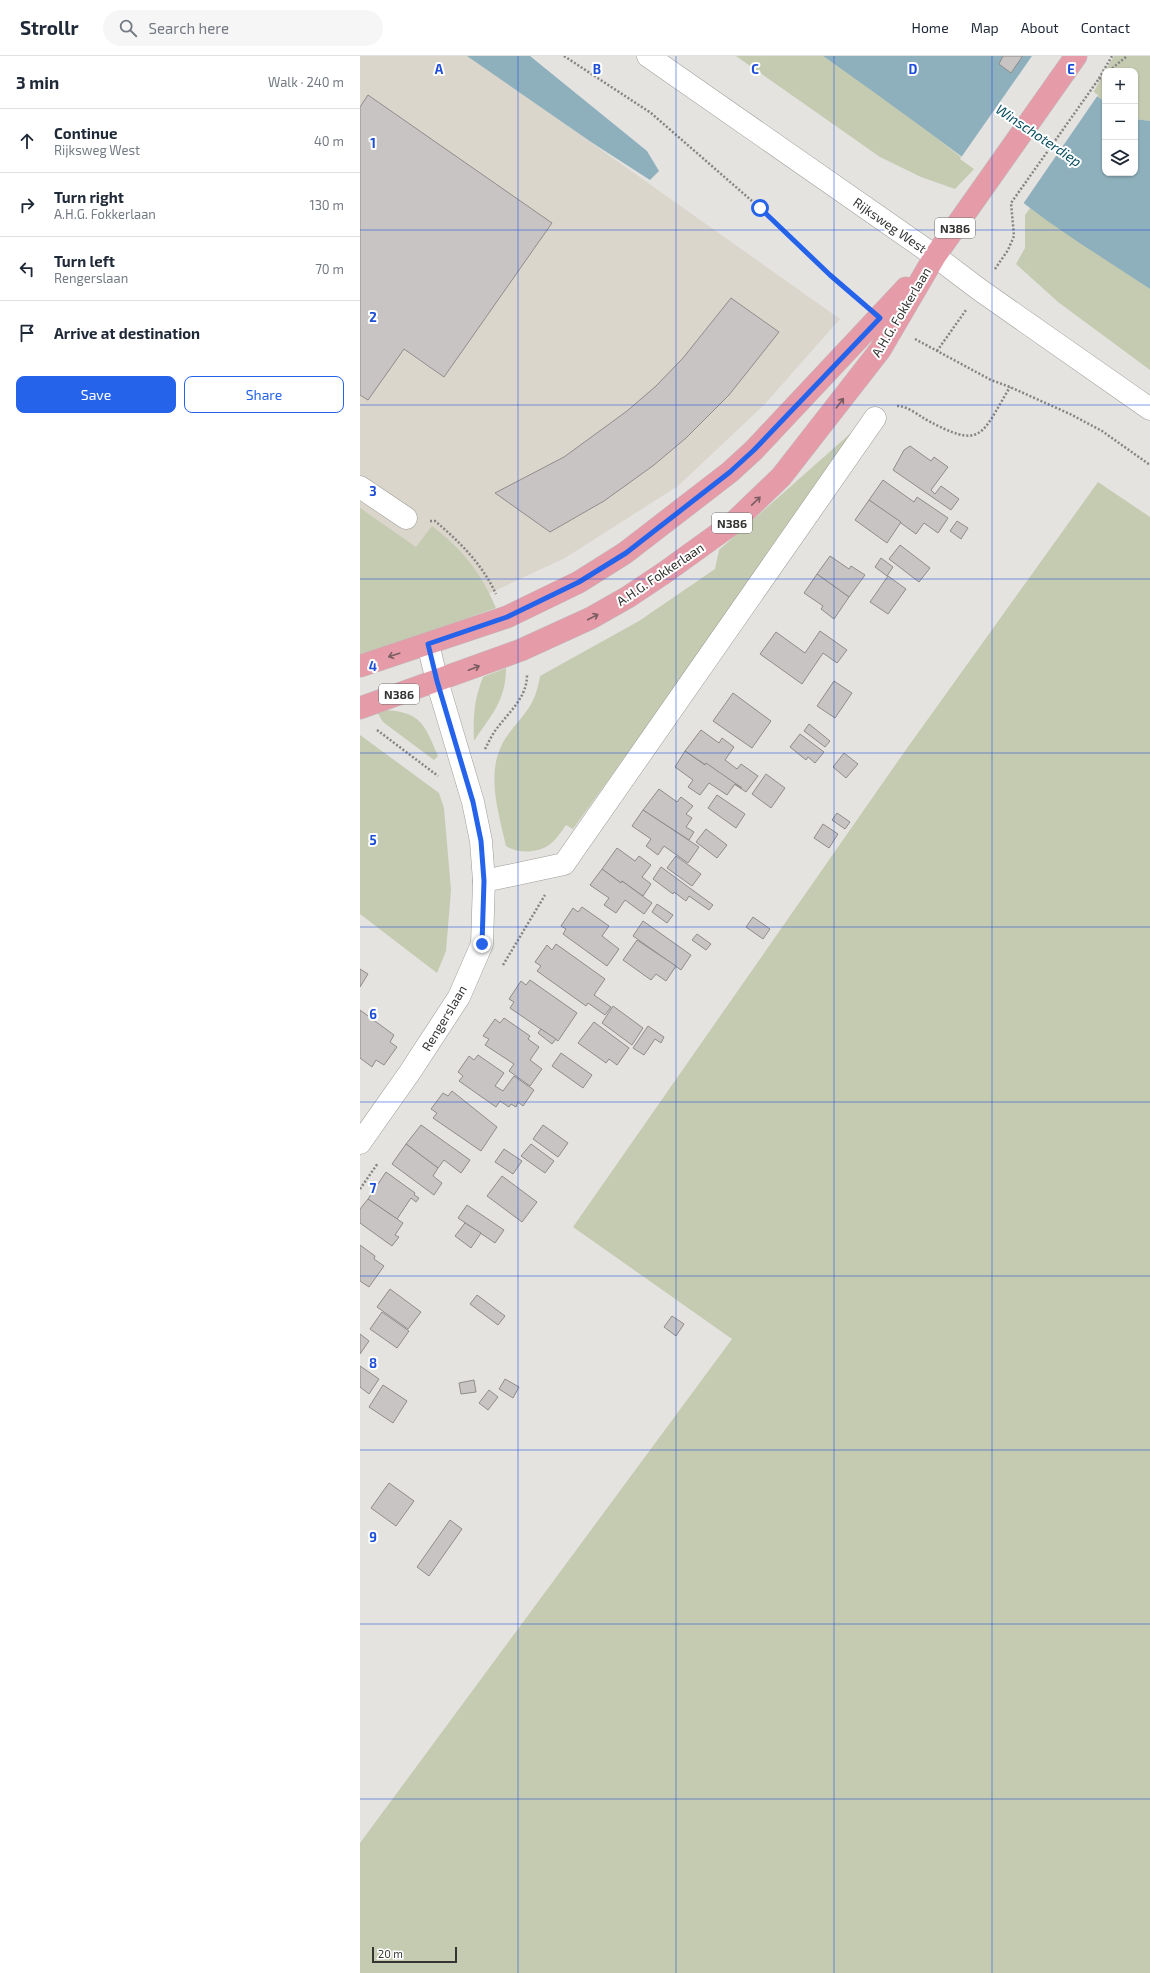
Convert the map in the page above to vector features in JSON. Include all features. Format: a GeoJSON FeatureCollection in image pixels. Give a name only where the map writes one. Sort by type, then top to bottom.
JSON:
{"type":"FeatureCollection","features":[{"type":"Feature","properties":{"kind":"main road","name":"N386"},"geometry":{"type":"LineString","coordinates":[[935,256],[1076,56]]}},
{"type":"Feature","properties":{"kind":"main road","name":"A.H.G. Fokkerlaan"},"geometry":{"type":"LineString","coordinates":[[360,666],[507,617],[579,582],[626,553],[730,472],[887,323],[935,256]]}},
{"type":"Feature","properties":{"kind":"main road","name":"A.H.G. Fokkerlaan"},"geometry":{"type":"LineString","coordinates":[[362,707],[521,650],[591,618],[628,597],[664,573],[732,524],[781,477],[823,425],[880,350],[887,323]]}},
{"type":"Feature","properties":{"kind":"street","name":"Rijksweg West"},"geometry":{"type":"LineString","coordinates":[[648,56],[935,256],[980,290],[1150,410]]}},
{"type":"Feature","properties":{"kind":"street"},"geometry":{"type":"LineString","coordinates":[[484,881],[564,864],[875,418]]}},
{"type":"Feature","properties":{"kind":"street"},"geometry":{"type":"LineString","coordinates":[[360,487],[406,518]]}},
{"type":"Feature","properties":{"kind":"street","name":"Rengerslaan"},"geometry":{"type":"LineString","coordinates":[[360,1143],[410,1072],[459,997],[482,944],[484,881],[481,841],[473,802],[437,681],[428,644]]}},
{"type":"Feature","properties":{"kind":"path"},"geometry":{"type":"LineString","coordinates":[[564,56],[651,113],[760,208],[830,275],[887,323],[973,371],[1070,414],[1102,431],[1150,465]]}},
{"type":"Feature","properties":{"kind":"path"},"geometry":{"type":"LineString","coordinates":[[1011,203],[1098,80],[1112,56]]}},
{"type":"Feature","properties":{"kind":"path"},"geometry":{"type":"LineString","coordinates":[[1113,68],[1127,56]]}},
{"type":"Feature","properties":{"kind":"path"},"geometry":{"type":"LineString","coordinates":[[1098,80],[1102,77]]}},
{"type":"Feature","properties":{"kind":"path"},"geometry":{"type":"LineString","coordinates":[[875,418],[888,408],[901,406],[946,430],[967,436],[975,435],[982,432],[987,426],[1010,387]]}},
{"type":"Feature","properties":{"kind":"path"},"geometry":{"type":"LineString","coordinates":[[362,707],[370,722],[378,732],[473,802]]}},
{"type":"Feature","properties":{"kind":"path"},"geometry":{"type":"LineString","coordinates":[[514,946],[564,864]]}},
{"type":"Feature","properties":{"kind":"shaded area"},"geometry":{"type":"Polygon","coordinates":[[[360,56],[469,56],[840,319],[764,405],[678,486],[565,558],[460,607],[360,642],[360,56]]]}},
{"type":"Feature","properties":{"kind":"green space"},"geometry":{"type":"Polygon","coordinates":[[[736,56],[823,56],[914,120],[975,168],[955,189],[921,177],[880,157],[736,56]]]}},
{"type":"Feature","properties":{"kind":"green space"},"geometry":{"type":"Polygon","coordinates":[[[1114,56],[1150,56],[1150,121],[1138,119],[1138,68],[1107,68],[1114,56]]]}},
{"type":"Feature","properties":{"kind":"green space"},"geometry":{"type":"Polygon","coordinates":[[[1102,76],[1102,100],[1093,93],[1102,76]]]}},
{"type":"Feature","properties":{"kind":"green space"},"geometry":{"type":"Polygon","coordinates":[[[1030,208],[1150,289],[1150,370],[1058,302],[1016,264],[1025,248],[1025,215],[1030,208]]]}},
{"type":"Feature","properties":{"kind":"green space"},"geometry":{"type":"Polygon","coordinates":[[[870,416],[573,829],[566,825],[552,843],[539,850],[528,852],[511,849],[506,846],[495,790],[494,776],[496,762],[500,749],[507,736],[532,703],[538,687],[540,676],[639,621],[715,569],[719,550],[870,416]]]}},
{"type":"Feature","properties":{"kind":"green space"},"geometry":{"type":"Polygon","coordinates":[[[1098,482],[1150,517],[1150,1973],[360,1973],[360,1843],[732,1339],[573,1227],[905,751],[1098,482]]]}},
{"type":"Feature","properties":{"kind":"green space"},"geometry":{"type":"Polygon","coordinates":[[[360,508],[416,547],[432,526],[453,544],[470,562],[484,583],[496,608],[360,656],[360,508]]]}},
{"type":"Feature","properties":{"kind":"green space"},"geometry":{"type":"Polygon","coordinates":[[[506,668],[505,680],[500,699],[492,715],[474,741],[475,708],[483,677],[506,668]]]}},
{"type":"Feature","properties":{"kind":"green space"},"geometry":{"type":"Polygon","coordinates":[[[385,710],[407,714],[420,722],[429,736],[438,756],[434,760],[383,722],[377,712],[385,710]]]}},
{"type":"Feature","properties":{"kind":"green space"},"geometry":{"type":"Polygon","coordinates":[[[360,735],[439,793],[444,808],[451,890],[446,951],[437,973],[360,914],[360,735]]]}},
{"type":"Feature","properties":{"kind":"water"},"geometry":{"type":"Polygon","coordinates":[[[467,56],[530,56],[647,151],[659,171],[650,180],[591,142],[467,56]]]}},
{"type":"Feature","properties":{"kind":"water","name":"Winschoterdiep"},"geometry":{"type":"Polygon","coordinates":[[[823,56],[1041,56],[1102,100],[1102,176],[1138,176],[1138,119],[1150,121],[1150,289],[1044,219],[823,56]]]}},
{"type":"Feature","properties":{"kind":"pier"},"geometry":{"type":"Polygon","coordinates":[[[1032,56],[1045,56],[1098,95],[1023,204],[960,159],[1032,56]]]}},
{"type":"Feature","properties":{"kind":"building"},"geometry":{"type":"Polygon","coordinates":[[[1003,56],[1022,57],[1011,73],[999,64],[1003,56]]]}},
{"type":"Feature","properties":{"kind":"building"},"geometry":{"type":"Polygon","coordinates":[[[368,95],[552,223],[444,377],[404,349],[368,400],[360,395],[360,107],[368,95]]]}},
{"type":"Feature","properties":{"kind":"building"},"geometry":{"type":"Polygon","coordinates":[[[731,298],[779,332],[729,395],[686,438],[654,465],[604,501],[550,532],[495,493],[564,457],[627,411],[656,386],[683,358],[731,298]]]}},
{"type":"Feature","properties":{"kind":"building"},"geometry":{"type":"Polygon","coordinates":[[[910,446],[931,461],[934,457],[948,467],[931,490],[935,494],[941,486],[959,499],[951,510],[893,470],[904,450],[910,446]]]}},
{"type":"Feature","properties":{"kind":"building"},"geometry":{"type":"Polygon","coordinates":[[[883,480],[914,502],[917,497],[948,518],[938,533],[924,523],[916,534],[869,500],[883,480]]]}},
{"type":"Feature","properties":{"kind":"building"},"geometry":{"type":"Polygon","coordinates":[[[869,500],[901,522],[887,543],[855,520],[869,500]]]}},
{"type":"Feature","properties":{"kind":"building"},"geometry":{"type":"Polygon","coordinates":[[[957,521],[968,528],[961,539],[950,531],[957,521]]]}},
{"type":"Feature","properties":{"kind":"building"},"geometry":{"type":"Polygon","coordinates":[[[900,545],[930,568],[919,582],[889,559],[900,545]]]}},
{"type":"Feature","properties":{"kind":"building"},"geometry":{"type":"Polygon","coordinates":[[[830,556],[849,569],[851,566],[865,575],[849,597],[817,574],[830,556]]]}},
{"type":"Feature","properties":{"kind":"building"},"geometry":{"type":"Polygon","coordinates":[[[881,558],[893,567],[887,576],[875,567],[881,558]]]}},
{"type":"Feature","properties":{"kind":"building"},"geometry":{"type":"Polygon","coordinates":[[[817,574],[849,597],[834,619],[821,609],[823,606],[804,593],[817,574]]]}},
{"type":"Feature","properties":{"kind":"building"},"geometry":{"type":"Polygon","coordinates":[[[888,576],[906,589],[888,614],[870,602],[888,576]]]}},
{"type":"Feature","properties":{"kind":"building"},"geometry":{"type":"Polygon","coordinates":[[[820,631],[847,650],[837,663],[823,653],[802,684],[760,654],[776,632],[805,653],[820,631]]]}},
{"type":"Feature","properties":{"kind":"building"},"geometry":{"type":"Polygon","coordinates":[[[834,681],[852,693],[835,718],[817,706],[834,681]]]}},
{"type":"Feature","properties":{"kind":"building"},"geometry":{"type":"Polygon","coordinates":[[[733,693],[771,721],[752,748],[713,721],[733,693]]]}},
{"type":"Feature","properties":{"kind":"building"},"geometry":{"type":"Polygon","coordinates":[[[809,724],[830,741],[825,747],[804,731],[809,724]]]}},
{"type":"Feature","properties":{"kind":"building"},"geometry":{"type":"Polygon","coordinates":[[[701,730],[719,743],[722,738],[734,747],[725,760],[737,769],[741,764],[758,776],[746,792],[685,751],[701,730]]]}},
{"type":"Feature","properties":{"kind":"building"},"geometry":{"type":"Polygon","coordinates":[[[800,734],[824,752],[815,763],[808,757],[806,760],[790,747],[800,734]]]}},
{"type":"Feature","properties":{"kind":"building"},"geometry":{"type":"Polygon","coordinates":[[[685,751],[705,765],[706,763],[742,788],[735,784],[727,795],[709,783],[700,795],[688,787],[693,780],[675,767],[685,751]]]}},
{"type":"Feature","properties":{"kind":"building"},"geometry":{"type":"Polygon","coordinates":[[[844,753],[858,764],[846,778],[833,767],[844,753]]]}},
{"type":"Feature","properties":{"kind":"building"},"geometry":{"type":"Polygon","coordinates":[[[766,774],[785,788],[771,808],[752,794],[766,774]]]}},
{"type":"Feature","properties":{"kind":"building"},"geometry":{"type":"Polygon","coordinates":[[[659,789],[677,802],[681,797],[693,806],[686,814],[692,818],[686,827],[694,832],[689,840],[643,810],[659,789]]]}},
{"type":"Feature","properties":{"kind":"building"},"geometry":{"type":"Polygon","coordinates":[[[717,795],[745,814],[736,828],[708,808],[717,795]]]}},
{"type":"Feature","properties":{"kind":"building"},"geometry":{"type":"Polygon","coordinates":[[[643,810],[699,847],[688,863],[664,846],[658,855],[646,846],[651,839],[632,826],[643,810]]]}},
{"type":"Feature","properties":{"kind":"building"},"geometry":{"type":"Polygon","coordinates":[[[837,813],[850,822],[845,829],[832,820],[837,813]]]}},
{"type":"Feature","properties":{"kind":"building"},"geometry":{"type":"Polygon","coordinates":[[[823,824],[838,834],[829,848],[814,838],[823,824]]]}},
{"type":"Feature","properties":{"kind":"building"},"geometry":{"type":"Polygon","coordinates":[[[706,829],[727,845],[717,858],[696,842],[706,829]]]}},
{"type":"Feature","properties":{"kind":"building"},"geometry":{"type":"Polygon","coordinates":[[[617,848],[635,861],[639,856],[651,865],[642,877],[651,884],[643,896],[622,881],[621,883],[602,869],[617,848]]]}},
{"type":"Feature","properties":{"kind":"building"},"geometry":{"type":"Polygon","coordinates":[[[676,856],[701,874],[692,886],[667,868],[676,856]]]}},
{"type":"Feature","properties":{"kind":"building"},"geometry":{"type":"Polygon","coordinates":[[[661,867],[713,905],[709,910],[689,896],[686,901],[674,892],[673,894],[653,879],[661,867]]]}},
{"type":"Feature","properties":{"kind":"building"},"geometry":{"type":"Polygon","coordinates":[[[602,869],[621,883],[622,881],[652,903],[644,914],[625,900],[616,913],[604,905],[609,898],[590,885],[602,869]]]}},
{"type":"Feature","properties":{"kind":"building"},"geometry":{"type":"Polygon","coordinates":[[[657,904],[673,915],[667,923],[652,912],[657,904]]]}},
{"type":"Feature","properties":{"kind":"building"},"geometry":{"type":"Polygon","coordinates":[[[582,907],[609,926],[602,936],[619,949],[607,966],[563,934],[566,929],[561,926],[573,908],[578,912],[582,907]]]}},
{"type":"Feature","properties":{"kind":"building"},"geometry":{"type":"Polygon","coordinates":[[[753,917],[770,929],[763,939],[746,927],[753,917]]]}},
{"type":"Feature","properties":{"kind":"building"},"geometry":{"type":"Polygon","coordinates":[[[643,921],[691,955],[681,970],[633,936],[643,921]]]}},
{"type":"Feature","properties":{"kind":"building"},"geometry":{"type":"Polygon","coordinates":[[[697,934],[711,944],[706,950],[692,940],[697,934]]]}},
{"type":"Feature","properties":{"kind":"building"},"geometry":{"type":"Polygon","coordinates":[[[637,940],[676,966],[666,981],[656,974],[651,980],[623,960],[637,940]]]}},
{"type":"Feature","properties":{"kind":"building"},"geometry":{"type":"Polygon","coordinates":[[[556,944],[605,979],[594,995],[611,1007],[605,1015],[588,1003],[586,1006],[537,971],[541,966],[535,962],[547,945],[552,950],[556,944]]]}},
{"type":"Feature","properties":{"kind":"building"},"geometry":{"type":"Polygon","coordinates":[[[360,969],[368,974],[360,987],[360,969]]]}},
{"type":"Feature","properties":{"kind":"building"},"geometry":{"type":"Polygon","coordinates":[[[530,980],[577,1013],[558,1041],[510,1008],[514,1002],[509,999],[521,981],[526,985],[530,980]]]}},
{"type":"Feature","properties":{"kind":"building"},"geometry":{"type":"Polygon","coordinates":[[[613,1006],[643,1028],[632,1045],[602,1023],[613,1006]]]}},
{"type":"Feature","properties":{"kind":"building"},"geometry":{"type":"Polygon","coordinates":[[[360,1010],[394,1035],[390,1042],[397,1047],[384,1065],[376,1060],[372,1067],[360,1058],[360,1010]]]}},
{"type":"Feature","properties":{"kind":"building"},"geometry":{"type":"Polygon","coordinates":[[[504,1018],[530,1036],[528,1039],[539,1047],[530,1060],[542,1069],[530,1086],[509,1071],[514,1064],[485,1045],[489,1039],[483,1036],[495,1019],[500,1023],[504,1018]]]}},
{"type":"Feature","properties":{"kind":"building"},"geometry":{"type":"Polygon","coordinates":[[[594,1022],[629,1048],[617,1065],[609,1059],[606,1063],[578,1043],[594,1022]]]}},
{"type":"Feature","properties":{"kind":"building"},"geometry":{"type":"Polygon","coordinates":[[[648,1026],[664,1037],[661,1043],[655,1039],[644,1055],[633,1048],[648,1026]]]}},
{"type":"Feature","properties":{"kind":"building"},"geometry":{"type":"Polygon","coordinates":[[[541,1029],[556,1039],[552,1044],[538,1033],[541,1029]]]}},
{"type":"Feature","properties":{"kind":"building"},"geometry":{"type":"Polygon","coordinates":[[[561,1053],[592,1075],[583,1088],[552,1066],[561,1053]]]}},
{"type":"Feature","properties":{"kind":"building"},"geometry":{"type":"Polygon","coordinates":[[[478,1055],[504,1073],[495,1086],[503,1091],[514,1076],[534,1090],[523,1106],[518,1102],[516,1107],[511,1104],[509,1107],[500,1101],[496,1107],[459,1081],[463,1076],[458,1072],[469,1056],[474,1060],[478,1055]]]}},
{"type":"Feature","properties":{"kind":"building"},"geometry":{"type":"Polygon","coordinates":[[[452,1091],[497,1127],[481,1151],[433,1118],[437,1113],[431,1109],[443,1093],[448,1096],[452,1091]]]}},
{"type":"Feature","properties":{"kind":"building"},"geometry":{"type":"Polygon","coordinates":[[[421,1125],[470,1160],[461,1173],[444,1160],[438,1168],[406,1144],[421,1125]]]}},
{"type":"Feature","properties":{"kind":"building"},"geometry":{"type":"Polygon","coordinates":[[[543,1125],[568,1143],[558,1157],[533,1139],[543,1125]]]}},
{"type":"Feature","properties":{"kind":"building"},"geometry":{"type":"Polygon","coordinates":[[[406,1144],[438,1168],[433,1176],[442,1183],[434,1195],[392,1164],[406,1144]]]}},
{"type":"Feature","properties":{"kind":"building"},"geometry":{"type":"Polygon","coordinates":[[[531,1144],[554,1161],[545,1173],[521,1156],[531,1144]]]}},
{"type":"Feature","properties":{"kind":"building"},"geometry":{"type":"Polygon","coordinates":[[[504,1149],[522,1161],[513,1174],[495,1162],[504,1149]]]}},
{"type":"Feature","properties":{"kind":"building"},"geometry":{"type":"Polygon","coordinates":[[[386,1172],[415,1193],[414,1195],[419,1198],[416,1202],[411,1198],[397,1219],[368,1199],[386,1172]]]}},
{"type":"Feature","properties":{"kind":"building"},"geometry":{"type":"Polygon","coordinates":[[[502,1176],[537,1202],[522,1222],[487,1196],[502,1176]]]}},
{"type":"Feature","properties":{"kind":"building"},"geometry":{"type":"Polygon","coordinates":[[[368,1199],[403,1223],[395,1235],[399,1237],[392,1246],[360,1223],[360,1209],[368,1199]]]}},
{"type":"Feature","properties":{"kind":"building"},"geometry":{"type":"Polygon","coordinates":[[[467,1205],[504,1230],[495,1243],[458,1218],[467,1205]]]}},
{"type":"Feature","properties":{"kind":"building"},"geometry":{"type":"Polygon","coordinates":[[[465,1223],[481,1233],[471,1248],[455,1236],[465,1223]]]}},
{"type":"Feature","properties":{"kind":"building"},"geometry":{"type":"Polygon","coordinates":[[[360,1245],[375,1256],[374,1259],[384,1266],[369,1287],[360,1281],[360,1245]]]}},
{"type":"Feature","properties":{"kind":"building"},"geometry":{"type":"Polygon","coordinates":[[[390,1289],[421,1312],[408,1329],[377,1307],[390,1289]]]}},
{"type":"Feature","properties":{"kind":"building"},"geometry":{"type":"Polygon","coordinates":[[[477,1295],[505,1316],[498,1325],[470,1304],[477,1295]]]}},
{"type":"Feature","properties":{"kind":"building"},"geometry":{"type":"Polygon","coordinates":[[[382,1312],[409,1331],[397,1348],[370,1329],[382,1312]]]}},
{"type":"Feature","properties":{"kind":"building"},"geometry":{"type":"Polygon","coordinates":[[[672,1316],[684,1324],[676,1336],[664,1327],[672,1316]]]}},
{"type":"Feature","properties":{"kind":"building"},"geometry":{"type":"Polygon","coordinates":[[[360,1334],[369,1341],[360,1354],[360,1334]]]}},
{"type":"Feature","properties":{"kind":"building"},"geometry":{"type":"Polygon","coordinates":[[[360,1366],[379,1379],[369,1394],[360,1387],[360,1366]]]}},
{"type":"Feature","properties":{"kind":"building"},"geometry":{"type":"Polygon","coordinates":[[[505,1379],[519,1387],[513,1398],[499,1389],[505,1379]]]}},
{"type":"Feature","properties":{"kind":"building"},"geometry":{"type":"Polygon","coordinates":[[[474,1380],[476,1392],[461,1394],[459,1383],[474,1380]]]}},
{"type":"Feature","properties":{"kind":"building"},"geometry":{"type":"Polygon","coordinates":[[[383,1385],[407,1401],[393,1423],[369,1407],[383,1385]]]}},
{"type":"Feature","properties":{"kind":"building"},"geometry":{"type":"Polygon","coordinates":[[[489,1390],[498,1397],[488,1410],[479,1403],[489,1390]]]}},
{"type":"Feature","properties":{"kind":"building"},"geometry":{"type":"Polygon","coordinates":[[[389,1483],[414,1501],[396,1526],[371,1508],[389,1483]]]}},
{"type":"Feature","properties":{"kind":"building"},"geometry":{"type":"Polygon","coordinates":[[[450,1520],[462,1529],[429,1576],[417,1567],[450,1520]]]}},
{"type":"Feature","properties":{"kind":"route"},"geometry":{"type":"LineString","coordinates":[[482,944],[484,881],[481,841],[473,802],[437,681],[428,644],[507,617],[579,582],[626,553],[730,472],[754,450],[880,318],[830,275],[760,208]]}}]}
